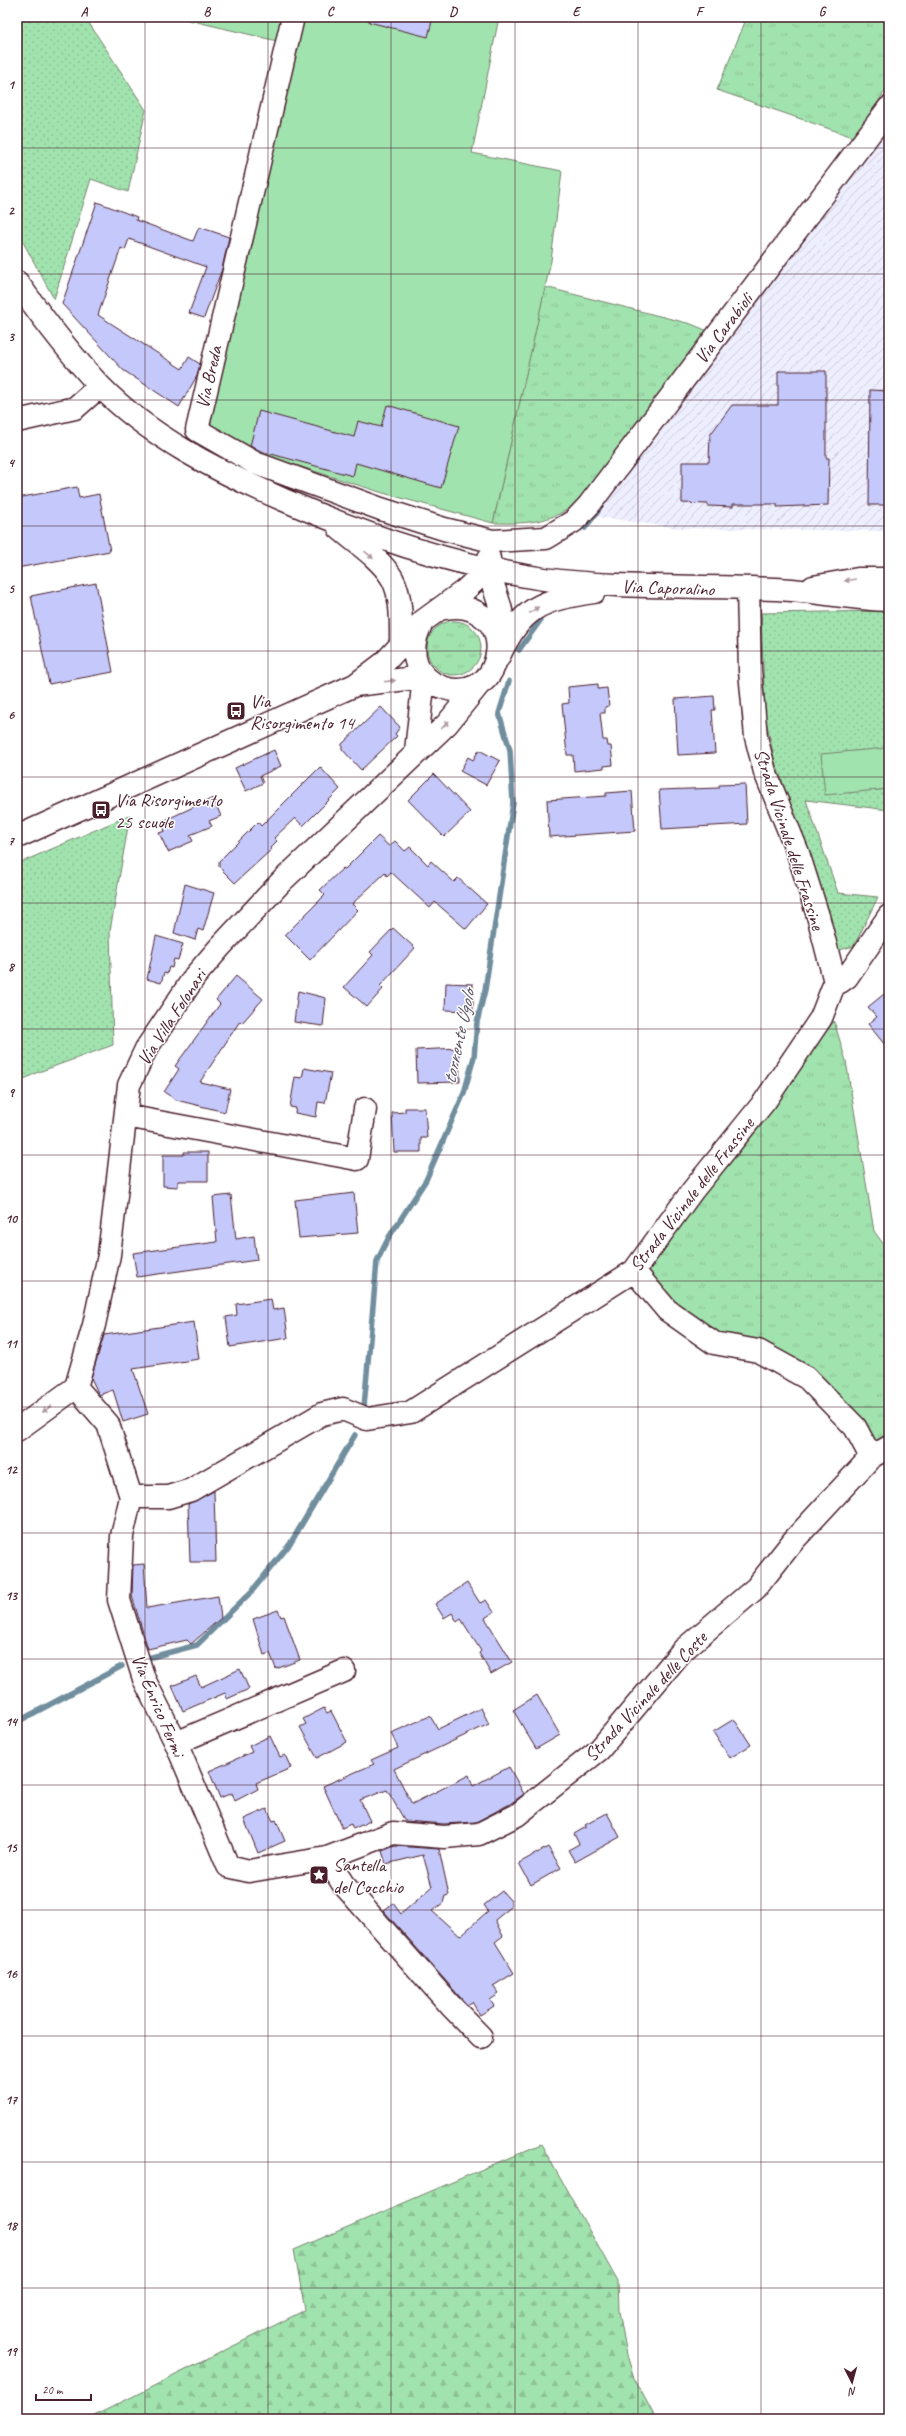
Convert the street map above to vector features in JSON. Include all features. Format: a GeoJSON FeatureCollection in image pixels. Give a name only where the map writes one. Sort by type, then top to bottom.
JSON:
{"type":"FeatureCollection","features":[{"type":"Feature","properties":{"kind":"street","name":"Via Breda"},"geometry":{"type":"LineString","coordinates":[[293,17],[197,430],[255,463],[388,511],[444,529],[492,541],[546,538]]}},
{"type":"Feature","properties":{"kind":"street","name":"Via Carabioli"},"geometry":{"type":"LineString","coordinates":[[546,538],[574,521],[589,505],[889,108]]}},
{"type":"Feature","properties":{"kind":"street"},"geometry":{"type":"LineString","coordinates":[[17,282],[45,321],[100,386],[171,443],[248,484],[329,520],[388,541],[488,569]]}},
{"type":"Feature","properties":{"kind":"street"},"geometry":{"type":"LineString","coordinates":[[17,421],[75,408],[100,386]]}},
{"type":"Feature","properties":{"kind":"street"},"geometry":{"type":"LineString","coordinates":[[329,520],[381,565],[391,577],[397,593],[401,642]]}},
{"type":"Feature","properties":{"kind":"street"},"geometry":{"type":"LineString","coordinates":[[492,541],[488,569],[500,606],[507,638]]}},
{"type":"Feature","properties":{"kind":"street"},"geometry":{"type":"LineString","coordinates":[[17,837],[355,685],[384,663],[401,642],[431,615],[464,591],[488,569]]}},
{"type":"Feature","properties":{"kind":"street","name":"Via Caporalino"},"geometry":{"type":"LineString","coordinates":[[488,569],[545,579],[627,586],[792,590],[859,599],[889,600]]}},
{"type":"Feature","properties":{"kind":"street","name":"Via Caporalino"},"geometry":{"type":"LineString","coordinates":[[792,590],[858,579],[889,579]]}},
{"type":"Feature","properties":{"kind":"street"},"geometry":{"type":"LineString","coordinates":[[496,661],[498,648],[496,634],[484,617],[466,607],[453,606],[431,615],[416,635],[413,650],[416,664],[424,677],[446,690],[458,691],[480,683],[490,673],[496,661],[507,638],[525,616],[555,598],[627,586]]}},
{"type":"Feature","properties":{"kind":"street","name":"Strada Vicinale delle Frassine"},"geometry":{"type":"LineString","coordinates":[[131,1497],[168,1497],[191,1490],[322,1414],[343,1409],[367,1419],[411,1412],[634,1270],[693,1190],[765,1101],[821,1018],[835,982],[832,976],[818,916],[798,853],[765,772],[756,737],[750,671],[748,589]]}},
{"type":"Feature","properties":{"kind":"street"},"geometry":{"type":"LineString","coordinates":[[355,685],[424,677]]}},
{"type":"Feature","properties":{"kind":"street"},"geometry":{"type":"LineString","coordinates":[[416,751],[424,677]]}},
{"type":"Feature","properties":{"kind":"street","name":"Via Villa Folonari"},"geometry":{"type":"LineString","coordinates":[[76,1387],[94,1325],[109,1255],[129,1085],[144,1052],[195,976],[282,881],[416,751],[447,724],[480,683]]}},
{"type":"Feature","properties":{"kind":"street"},"geometry":{"type":"LineString","coordinates":[[835,982],[840,982],[847,977],[889,916]]}},
{"type":"Feature","properties":{"kind":"street"},"geometry":{"type":"LineString","coordinates":[[126,1116],[357,1159],[365,1109]]}},
{"type":"Feature","properties":{"kind":"street","name":"Strada Vicinale delle Coste"},"geometry":{"type":"LineString","coordinates":[[228,1866],[249,1871],[327,1858],[393,1833],[444,1837],[480,1834],[517,1815],[599,1750],[683,1650],[756,1588],[794,1540],[880,1452],[807,1378],[758,1351],[714,1343],[667,1310],[634,1270]]}},
{"type":"Feature","properties":{"kind":"street"},"geometry":{"type":"LineString","coordinates":[[17,1430],[76,1387],[108,1424],[131,1497]]}},
{"type":"Feature","properties":{"kind":"street","name":"Via Enrico Fermi"},"geometry":{"type":"LineString","coordinates":[[131,1497],[122,1536],[119,1600],[144,1679],[176,1743],[228,1866]]}},
{"type":"Feature","properties":{"kind":"street"},"geometry":{"type":"LineString","coordinates":[[176,1743],[344,1671]]}},
{"type":"Feature","properties":{"kind":"street"},"geometry":{"type":"LineString","coordinates":[[327,1858],[343,1884],[451,2006],[481,2037]]}},
{"type":"Feature","properties":{"kind":"shaded area"},"geometry":{"type":"Polygon","coordinates":[[[889,110],[889,531],[677,528],[591,516],[889,110]]]}},
{"type":"Feature","properties":{"kind":"green space"},"geometry":{"type":"Polygon","coordinates":[[[17,17],[85,17],[146,110],[128,192],[91,179],[54,299],[17,231],[17,17]]]}},
{"type":"Feature","properties":{"kind":"green space"},"geometry":{"type":"Polygon","coordinates":[[[176,17],[283,17],[277,41],[176,17]]]}},
{"type":"Feature","properties":{"kind":"green space"},"geometry":{"type":"Polygon","coordinates":[[[301,17],[499,17],[472,153],[562,171],[551,261],[493,523],[383,493],[248,450],[206,426],[301,17]]]}},
{"type":"Feature","properties":{"kind":"green space"},"geometry":{"type":"Polygon","coordinates":[[[747,17],[879,17],[889,22],[889,86],[853,137],[717,90],[747,17]]]}},
{"type":"Feature","properties":{"kind":"green space"},"geometry":{"type":"Polygon","coordinates":[[[545,287],[691,324],[708,331],[585,497],[563,512],[542,520],[520,523],[493,523],[545,287]]]}},
{"type":"Feature","properties":{"kind":"green space"},"geometry":{"type":"Polygon","coordinates":[[[889,611],[889,781],[886,748],[825,794],[889,789],[889,810],[806,800],[838,893],[878,897],[854,946],[836,951],[823,893],[775,762],[765,716],[761,613],[889,611]]]}},
{"type":"Feature","properties":{"kind":"green space"},"geometry":{"type":"Polygon","coordinates":[[[454,621],[464,623],[473,629],[479,638],[481,648],[479,658],[473,667],[464,673],[454,675],[444,673],[435,667],[429,658],[427,648],[429,638],[435,629],[444,623],[454,621]]]}},
{"type":"Feature","properties":{"kind":"green space"},"geometry":{"type":"Polygon","coordinates":[[[886,748],[889,789],[825,795],[821,754],[886,748]]]}},
{"type":"Feature","properties":{"kind":"green space"},"geometry":{"type":"Polygon","coordinates":[[[130,815],[110,931],[113,1045],[36,1073],[17,1083],[17,864],[130,815]]]}},
{"type":"Feature","properties":{"kind":"green space"},"geometry":{"type":"Polygon","coordinates":[[[834,1021],[846,1061],[874,1231],[889,1252],[889,1442],[876,1449],[860,1421],[715,1336],[672,1305],[643,1270],[834,1021]]]}},
{"type":"Feature","properties":{"kind":"green space"},"geometry":{"type":"Polygon","coordinates":[[[541,2144],[618,2282],[619,2311],[627,2355],[634,2378],[656,2419],[88,2419],[305,2310],[294,2250],[541,2144]]]}},
{"type":"Feature","properties":{"kind":"building"},"geometry":{"type":"Polygon","coordinates":[[[369,17],[433,17],[428,37],[369,22],[369,17]]]}},
{"type":"Feature","properties":{"kind":"building"},"geometry":{"type":"Polygon","coordinates":[[[97,202],[137,217],[136,220],[193,241],[199,227],[229,237],[222,269],[204,318],[189,313],[206,267],[129,239],[125,250],[121,248],[98,315],[182,369],[189,357],[200,364],[197,376],[179,407],[123,370],[62,304],[97,202]]]}},
{"type":"Feature","properties":{"kind":"building"},"geometry":{"type":"Polygon","coordinates":[[[778,371],[826,371],[826,458],[829,458],[828,505],[777,507],[777,504],[733,504],[733,507],[682,503],[682,462],[709,462],[710,435],[732,405],[778,405],[778,371]]]}},
{"type":"Feature","properties":{"kind":"building"},"geometry":{"type":"Polygon","coordinates":[[[870,390],[889,391],[889,505],[869,505],[870,390]]]}},
{"type":"Feature","properties":{"kind":"building"},"geometry":{"type":"Polygon","coordinates":[[[387,405],[459,426],[441,488],[356,463],[353,476],[260,451],[250,446],[259,411],[354,437],[358,421],[381,427],[387,405]]]}},
{"type":"Feature","properties":{"kind":"building"},"geometry":{"type":"Polygon","coordinates":[[[77,487],[79,498],[99,494],[110,551],[17,568],[17,498],[77,487]]]}},
{"type":"Feature","properties":{"kind":"building"},"geometry":{"type":"Polygon","coordinates":[[[96,583],[113,672],[49,684],[31,596],[96,583]]]}},
{"type":"Feature","properties":{"kind":"building"},"geometry":{"type":"Polygon","coordinates":[[[598,684],[598,689],[607,688],[609,706],[605,707],[605,713],[600,713],[603,740],[607,740],[608,746],[611,746],[613,765],[604,766],[604,768],[574,771],[573,755],[567,755],[562,704],[569,703],[568,687],[598,684]]]}},
{"type":"Feature","properties":{"kind":"building"},"geometry":{"type":"Polygon","coordinates":[[[714,696],[715,710],[712,710],[715,753],[678,755],[675,699],[714,696]]]}},
{"type":"Feature","properties":{"kind":"building"},"geometry":{"type":"Polygon","coordinates":[[[381,707],[400,727],[395,734],[397,736],[361,770],[342,749],[342,744],[381,707]]]}},
{"type":"Feature","properties":{"kind":"building"},"geometry":{"type":"Polygon","coordinates":[[[274,750],[281,766],[260,776],[263,783],[246,791],[235,768],[274,750]]]}},
{"type":"Feature","properties":{"kind":"building"},"geometry":{"type":"Polygon","coordinates":[[[479,750],[500,761],[486,785],[460,771],[468,757],[473,760],[479,750]]]}},
{"type":"Feature","properties":{"kind":"building"},"geometry":{"type":"Polygon","coordinates":[[[320,767],[340,789],[303,826],[295,818],[274,838],[277,841],[270,848],[272,849],[235,883],[219,867],[219,861],[258,822],[261,826],[320,767]]]}},
{"type":"Feature","properties":{"kind":"building"},"geometry":{"type":"Polygon","coordinates":[[[434,774],[470,812],[444,837],[408,800],[434,774]]]}},
{"type":"Feature","properties":{"kind":"building"},"geometry":{"type":"Polygon","coordinates":[[[745,784],[747,824],[662,829],[659,790],[719,788],[719,785],[745,784]]]}},
{"type":"Feature","properties":{"kind":"building"},"geometry":{"type":"Polygon","coordinates":[[[632,791],[635,831],[549,837],[547,800],[606,796],[606,793],[632,791]]]}},
{"type":"Feature","properties":{"kind":"building"},"geometry":{"type":"Polygon","coordinates":[[[213,798],[221,816],[209,821],[212,826],[190,835],[193,841],[168,852],[159,833],[165,831],[161,822],[213,798]]]}},
{"type":"Feature","properties":{"kind":"building"},"geometry":{"type":"Polygon","coordinates":[[[378,836],[389,846],[395,841],[405,851],[410,847],[428,865],[431,861],[454,882],[458,878],[487,904],[466,929],[435,902],[430,908],[391,872],[387,876],[385,873],[352,904],[358,910],[310,960],[285,935],[325,895],[320,890],[343,868],[345,869],[378,836]]]}},
{"type":"Feature","properties":{"kind":"building"},"geometry":{"type":"Polygon","coordinates":[[[185,884],[214,893],[203,931],[198,929],[195,940],[174,933],[185,884]]]}},
{"type":"Feature","properties":{"kind":"building"},"geometry":{"type":"Polygon","coordinates":[[[393,928],[415,948],[380,986],[383,989],[367,1007],[344,987],[373,955],[370,952],[393,928]]]}},
{"type":"Feature","properties":{"kind":"building"},"geometry":{"type":"Polygon","coordinates":[[[156,936],[183,944],[178,960],[174,959],[172,968],[169,967],[167,974],[164,973],[161,983],[147,979],[156,936]]]}},
{"type":"Feature","properties":{"kind":"building"},"geometry":{"type":"Polygon","coordinates":[[[236,976],[263,999],[242,1023],[240,1021],[200,1082],[230,1089],[225,1112],[176,1100],[164,1092],[179,1069],[175,1066],[220,1004],[216,1000],[236,976]]]}},
{"type":"Feature","properties":{"kind":"building"},"geometry":{"type":"Polygon","coordinates":[[[446,983],[473,984],[473,1011],[445,1010],[446,983]]]}},
{"type":"Feature","properties":{"kind":"building"},"geometry":{"type":"Polygon","coordinates":[[[889,990],[889,1050],[868,1024],[877,1017],[868,1007],[889,990]]]}},
{"type":"Feature","properties":{"kind":"building"},"geometry":{"type":"Polygon","coordinates":[[[298,991],[326,998],[323,1026],[294,1022],[298,991]]]}},
{"type":"Feature","properties":{"kind":"building"},"geometry":{"type":"Polygon","coordinates":[[[459,1048],[460,1082],[417,1083],[416,1050],[459,1048]]]}},
{"type":"Feature","properties":{"kind":"building"},"geometry":{"type":"Polygon","coordinates":[[[304,1068],[331,1073],[325,1103],[318,1102],[316,1117],[295,1113],[296,1108],[290,1107],[295,1077],[302,1078],[304,1068]]]}},
{"type":"Feature","properties":{"kind":"building"},"geometry":{"type":"Polygon","coordinates":[[[405,1108],[425,1108],[427,1138],[421,1138],[421,1152],[394,1152],[392,1113],[405,1112],[405,1108]]]}},
{"type":"Feature","properties":{"kind":"building"},"geometry":{"type":"Polygon","coordinates":[[[184,1152],[208,1152],[208,1181],[178,1181],[178,1187],[163,1186],[163,1155],[184,1155],[184,1152]]]}},
{"type":"Feature","properties":{"kind":"building"},"geometry":{"type":"Polygon","coordinates":[[[354,1193],[358,1233],[299,1238],[295,1200],[354,1193]]]}},
{"type":"Feature","properties":{"kind":"building"},"geometry":{"type":"Polygon","coordinates":[[[231,1195],[236,1239],[254,1236],[257,1260],[137,1277],[133,1253],[217,1242],[213,1197],[231,1195]]]}},
{"type":"Feature","properties":{"kind":"building"},"geometry":{"type":"Polygon","coordinates":[[[271,1299],[273,1310],[284,1308],[288,1338],[230,1347],[226,1317],[237,1315],[236,1304],[271,1299]]]}},
{"type":"Feature","properties":{"kind":"building"},"geometry":{"type":"Polygon","coordinates":[[[194,1322],[199,1359],[133,1369],[148,1414],[123,1422],[113,1390],[99,1395],[91,1378],[104,1335],[194,1322]]]}},
{"type":"Feature","properties":{"kind":"building"},"geometry":{"type":"Polygon","coordinates":[[[214,1491],[216,1562],[190,1562],[188,1504],[214,1491]]]}},
{"type":"Feature","properties":{"kind":"building"},"geometry":{"type":"Polygon","coordinates":[[[144,1564],[147,1608],[218,1596],[221,1618],[191,1644],[187,1640],[148,1649],[132,1596],[133,1565],[144,1564]]]}},
{"type":"Feature","properties":{"kind":"building"},"geometry":{"type":"Polygon","coordinates":[[[467,1583],[480,1603],[486,1600],[494,1612],[485,1618],[512,1662],[491,1674],[479,1653],[481,1651],[461,1619],[457,1622],[452,1613],[444,1618],[435,1604],[467,1583]]]}},
{"type":"Feature","properties":{"kind":"building"},"geometry":{"type":"Polygon","coordinates":[[[278,1610],[281,1617],[284,1616],[300,1660],[276,1669],[270,1653],[264,1655],[253,1619],[278,1610]]]}},
{"type":"Feature","properties":{"kind":"building"},"geometry":{"type":"Polygon","coordinates":[[[240,1669],[249,1689],[227,1699],[225,1693],[183,1711],[172,1686],[196,1676],[201,1687],[240,1669]]]}},
{"type":"Feature","properties":{"kind":"building"},"geometry":{"type":"Polygon","coordinates":[[[537,1695],[560,1735],[536,1749],[513,1710],[537,1695]]]}},
{"type":"Feature","properties":{"kind":"building"},"geometry":{"type":"Polygon","coordinates":[[[324,1708],[327,1713],[331,1711],[347,1742],[317,1758],[300,1727],[306,1724],[303,1719],[324,1708]]]}},
{"type":"Feature","properties":{"kind":"building"},"geometry":{"type":"Polygon","coordinates":[[[481,1708],[489,1724],[394,1769],[412,1804],[469,1775],[473,1786],[509,1767],[524,1794],[510,1804],[476,1822],[444,1824],[405,1821],[387,1790],[360,1800],[370,1821],[353,1829],[351,1824],[342,1828],[323,1786],[374,1764],[371,1760],[398,1748],[391,1733],[430,1716],[438,1729],[481,1708]]]}},
{"type":"Feature","properties":{"kind":"building"},"geometry":{"type":"Polygon","coordinates":[[[734,1719],[751,1745],[730,1758],[713,1732],[734,1719]]]}},
{"type":"Feature","properties":{"kind":"building"},"geometry":{"type":"Polygon","coordinates":[[[270,1736],[280,1757],[285,1755],[291,1768],[256,1783],[258,1789],[235,1801],[232,1793],[220,1798],[209,1771],[252,1752],[249,1746],[270,1736]]]}},
{"type":"Feature","properties":{"kind":"building"},"geometry":{"type":"Polygon","coordinates":[[[267,1809],[273,1821],[276,1820],[285,1841],[258,1853],[244,1819],[267,1809]]]}},
{"type":"Feature","properties":{"kind":"building"},"geometry":{"type":"Polygon","coordinates":[[[607,1813],[620,1837],[575,1862],[568,1850],[579,1844],[574,1834],[586,1827],[585,1825],[607,1813]]]}},
{"type":"Feature","properties":{"kind":"building"},"geometry":{"type":"Polygon","coordinates":[[[395,1846],[439,1849],[449,1895],[445,1896],[443,1903],[432,1911],[460,1936],[488,1911],[484,1905],[502,1891],[511,1901],[511,1907],[495,1920],[503,1936],[495,1942],[514,1973],[493,1986],[499,1994],[490,2000],[494,2006],[480,2015],[472,2002],[467,2005],[383,1910],[393,1903],[401,1914],[432,1887],[423,1855],[386,1864],[382,1851],[395,1846]]]}},
{"type":"Feature","properties":{"kind":"building"},"geometry":{"type":"Polygon","coordinates":[[[548,1847],[561,1868],[531,1885],[519,1863],[548,1847]]]}},
{"type":"Feature","properties":{"kind":"waterway"},"geometry":{"type":"LineString","coordinates":[[585,528],[598,511]]}},
{"type":"Feature","properties":{"kind":"waterway"},"geometry":{"type":"LineString","coordinates":[[519,650],[540,621]]}},
{"type":"Feature","properties":{"kind":"waterway","name":"torrente Ugolo"},"geometry":{"type":"LineString","coordinates":[[364,1407],[377,1261],[389,1237],[426,1180],[464,1093],[474,1057],[477,1022],[485,990],[513,803],[510,750],[499,713],[509,681]]}},
{"type":"Feature","properties":{"kind":"waterway"},"geometry":{"type":"LineString","coordinates":[[148,1658],[197,1645],[252,1591],[290,1544],[355,1435]]}},
{"type":"Feature","properties":{"kind":"waterway","name":"torrente Ugolo"},"geometry":{"type":"LineString","coordinates":[[17,1722],[122,1666]]}},
{"type":"Feature","properties":{"kind":"place","name":"Via Risorgimento 14"},"geometry":{"type":"Point","coordinates":[236,711]}},
{"type":"Feature","properties":{"kind":"place","name":"Via Risorgimento 25 scuole"},"geometry":{"type":"Point","coordinates":[101,810]}},
{"type":"Feature","properties":{"kind":"place","name":"Santella del Cocchio"},"geometry":{"type":"Point","coordinates":[319,1875]}}]}
